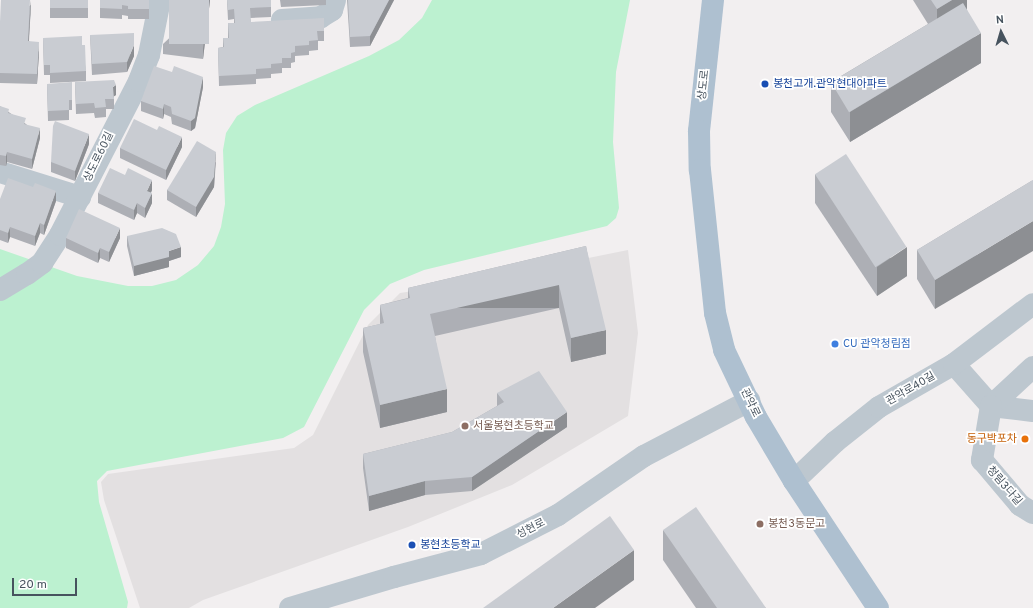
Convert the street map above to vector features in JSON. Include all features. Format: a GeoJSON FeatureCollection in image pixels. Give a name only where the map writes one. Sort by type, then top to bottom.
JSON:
{"type":"FeatureCollection","features":[{"type":"Feature","properties":{"kind":"main road","name":"상도로"},"geometry":{"type":"LineString","coordinates":[[700,170],[699,131],[713,0]]}},
{"type":"Feature","properties":{"kind":"main road","name":"관악로"},"geometry":{"type":"LineString","coordinates":[[700,170],[715,312],[724,350],[750,401],[756,417],[794,481],[878,608]]}},
{"type":"Feature","properties":{"kind":"street","name":"상도로60길"},"geometry":{"type":"LineString","coordinates":[[0,290],[28,274],[42,263],[51,251],[80,197],[107,139],[139,81],[149,54],[160,0]]}},
{"type":"Feature","properties":{"kind":"street"},"geometry":{"type":"LineString","coordinates":[[282,20],[321,17],[332,10],[335,0]]}},
{"type":"Feature","properties":{"kind":"street"},"geometry":{"type":"LineString","coordinates":[[0,172],[80,197]]}},
{"type":"Feature","properties":{"kind":"street","name":"관악로40길"},"geometry":{"type":"LineString","coordinates":[[794,481],[835,442],[879,408],[954,364],[1033,304]]}},
{"type":"Feature","properties":{"kind":"street"},"geometry":{"type":"LineString","coordinates":[[954,364],[991,406],[1033,411]]}},
{"type":"Feature","properties":{"kind":"street"},"geometry":{"type":"LineString","coordinates":[[991,406],[1033,367]]}},
{"type":"Feature","properties":{"kind":"street","name":"성현로"},"geometry":{"type":"LineString","coordinates":[[290,608],[394,577],[481,554],[558,515],[644,456],[750,401]]}},
{"type":"Feature","properties":{"kind":"street","name":"청림3다길"},"geometry":{"type":"LineString","coordinates":[[991,406],[982,460],[1020,506],[1033,513]]}},
{"type":"Feature","properties":{"kind":"shaded area","name":"서울봉현초등학교"},"geometry":{"type":"Polygon","coordinates":[[[628,250],[638,333],[628,416],[512,485],[408,527],[203,600],[189,608],[140,608],[104,500],[101,482],[108,474],[294,448],[313,435],[368,325],[400,293],[459,284],[628,250]]]}},
{"type":"Feature","properties":{"kind":"green space"},"geometry":{"type":"Polygon","coordinates":[[[432,0],[630,0],[616,72],[613,142],[619,208],[616,218],[607,226],[424,270],[390,284],[364,310],[304,427],[283,438],[107,471],[97,481],[99,502],[128,602],[127,608],[0,608],[0,249],[77,276],[128,286],[152,286],[176,280],[198,265],[214,246],[221,227],[225,204],[223,150],[226,133],[237,116],[255,105],[369,56],[399,40],[422,18],[432,0]]]}},
{"type":"Feature","properties":{"kind":"building"},"geometry":{"type":"Polygon","coordinates":[[[1,0],[30,0],[28,41],[39,42],[37,74],[0,73],[1,0]]]}},
{"type":"Feature","properties":{"kind":"building"},"geometry":{"type":"Polygon","coordinates":[[[50,0],[88,0],[88,8],[50,8],[50,0]]]}},
{"type":"Feature","properties":{"kind":"building"},"geometry":{"type":"Polygon","coordinates":[[[100,0],[149,0],[149,9],[128,9],[128,6],[122,5],[122,9],[100,8],[100,0]]]}},
{"type":"Feature","properties":{"kind":"building"},"geometry":{"type":"Polygon","coordinates":[[[169,0],[209,0],[209,44],[169,44],[169,0]]]}},
{"type":"Feature","properties":{"kind":"building"},"geometry":{"type":"Polygon","coordinates":[[[227,0],[271,0],[271,7],[250,8],[251,22],[324,18],[324,31],[317,31],[318,40],[309,41],[309,45],[295,46],[295,52],[291,53],[291,58],[282,58],[282,63],[271,64],[271,68],[256,69],[256,74],[219,76],[218,48],[224,47],[223,38],[229,38],[228,23],[235,23],[234,9],[228,10],[227,0]]]}},
{"type":"Feature","properties":{"kind":"building"},"geometry":{"type":"Polygon","coordinates":[[[348,0],[389,0],[370,36],[350,37],[348,0]]]}},
{"type":"Feature","properties":{"kind":"building"},"geometry":{"type":"Polygon","coordinates":[[[931,0],[952,0],[937,9],[931,0]]]}},
{"type":"Feature","properties":{"kind":"building"},"geometry":{"type":"Polygon","coordinates":[[[963,3],[981,33],[849,112],[831,82],[963,3]]]}},
{"type":"Feature","properties":{"kind":"building"},"geometry":{"type":"Polygon","coordinates":[[[134,33],[134,45],[127,62],[92,64],[90,35],[134,33]]]}},
{"type":"Feature","properties":{"kind":"building"},"geometry":{"type":"Polygon","coordinates":[[[82,36],[82,45],[85,45],[86,71],[50,73],[50,65],[44,65],[43,38],[82,36]]]}},
{"type":"Feature","properties":{"kind":"building"},"geometry":{"type":"Polygon","coordinates":[[[154,66],[172,72],[174,66],[203,77],[195,118],[191,121],[172,114],[171,107],[164,104],[163,109],[141,101],[154,66]]]}},
{"type":"Feature","properties":{"kind":"building"},"geometry":{"type":"Polygon","coordinates":[[[114,80],[116,85],[113,87],[114,99],[105,99],[106,107],[95,108],[94,103],[76,104],[75,82],[114,80]]]}},
{"type":"Feature","properties":{"kind":"building"},"geometry":{"type":"Polygon","coordinates":[[[72,82],[72,100],[69,100],[69,110],[48,111],[47,84],[72,82]]]}},
{"type":"Feature","properties":{"kind":"building"},"geometry":{"type":"Polygon","coordinates":[[[0,106],[9,109],[8,113],[26,118],[24,124],[40,128],[32,159],[7,152],[6,156],[0,155],[0,106]]]}},
{"type":"Feature","properties":{"kind":"building"},"geometry":{"type":"Polygon","coordinates":[[[134,119],[157,130],[159,126],[182,137],[166,170],[120,148],[134,119]]]}},
{"type":"Feature","properties":{"kind":"building"},"geometry":{"type":"Polygon","coordinates":[[[55,121],[89,134],[75,171],[51,162],[53,126],[55,121]]]}},
{"type":"Feature","properties":{"kind":"building"},"geometry":{"type":"Polygon","coordinates":[[[197,141],[216,152],[214,177],[196,207],[167,190],[197,141]]]}},
{"type":"Feature","properties":{"kind":"building"},"geometry":{"type":"Polygon","coordinates":[[[846,154],[906,247],[875,267],[815,174],[846,154]]]}},
{"type":"Feature","properties":{"kind":"building"},"geometry":{"type":"Polygon","coordinates":[[[110,168],[125,175],[128,168],[152,180],[147,191],[152,193],[145,208],[137,203],[134,210],[98,193],[110,168]]]}},
{"type":"Feature","properties":{"kind":"building"},"geometry":{"type":"Polygon","coordinates":[[[8,178],[33,187],[35,183],[56,191],[44,225],[40,223],[35,236],[10,227],[8,233],[0,230],[0,199],[8,178]]]}},
{"type":"Feature","properties":{"kind":"building"},"geometry":{"type":"Polygon","coordinates":[[[1033,180],[1033,221],[935,280],[917,250],[1033,180]]]}},
{"type":"Feature","properties":{"kind":"building"},"geometry":{"type":"Polygon","coordinates":[[[79,209],[120,228],[109,252],[100,248],[98,253],[66,238],[79,209]]]}},
{"type":"Feature","properties":{"kind":"building"},"geometry":{"type":"Polygon","coordinates":[[[162,228],[176,234],[181,247],[169,251],[169,257],[134,266],[127,236],[162,228]]]}},
{"type":"Feature","properties":{"kind":"building"},"geometry":{"type":"Polygon","coordinates":[[[586,246],[606,330],[571,338],[559,285],[430,314],[447,389],[380,405],[363,328],[384,323],[380,305],[410,298],[408,288],[586,246]]]}},
{"type":"Feature","properties":{"kind":"building"},"geometry":{"type":"Polygon","coordinates":[[[539,371],[567,412],[472,477],[425,481],[369,496],[363,454],[452,432],[504,402],[497,393],[539,371]]]}},
{"type":"Feature","properties":{"kind":"building"},"geometry":{"type":"Polygon","coordinates":[[[696,507],[766,608],[717,608],[663,530],[696,507]]]}},
{"type":"Feature","properties":{"kind":"building"},"geometry":{"type":"Polygon","coordinates":[[[610,516],[634,550],[553,608],[483,608],[610,516]]]}},
{"type":"Feature","properties":{"kind":"place","name":"봉천고개.관악현대아파트"},"geometry":{"type":"Point","coordinates":[765,84]}},
{"type":"Feature","properties":{"kind":"place","name":"CU 관악청림점"},"geometry":{"type":"Point","coordinates":[835,344]}},
{"type":"Feature","properties":{"kind":"place","name":"서울봉현초등학교"},"geometry":{"type":"Point","coordinates":[465,426]}},
{"type":"Feature","properties":{"kind":"place","name":"동구박포차"},"geometry":{"type":"Point","coordinates":[1025,439]}},
{"type":"Feature","properties":{"kind":"place","name":"봉천3동문고"},"geometry":{"type":"Point","coordinates":[760,524]}},
{"type":"Feature","properties":{"kind":"place","name":"봉현초등학교"},"geometry":{"type":"Point","coordinates":[412,545]}}]}
